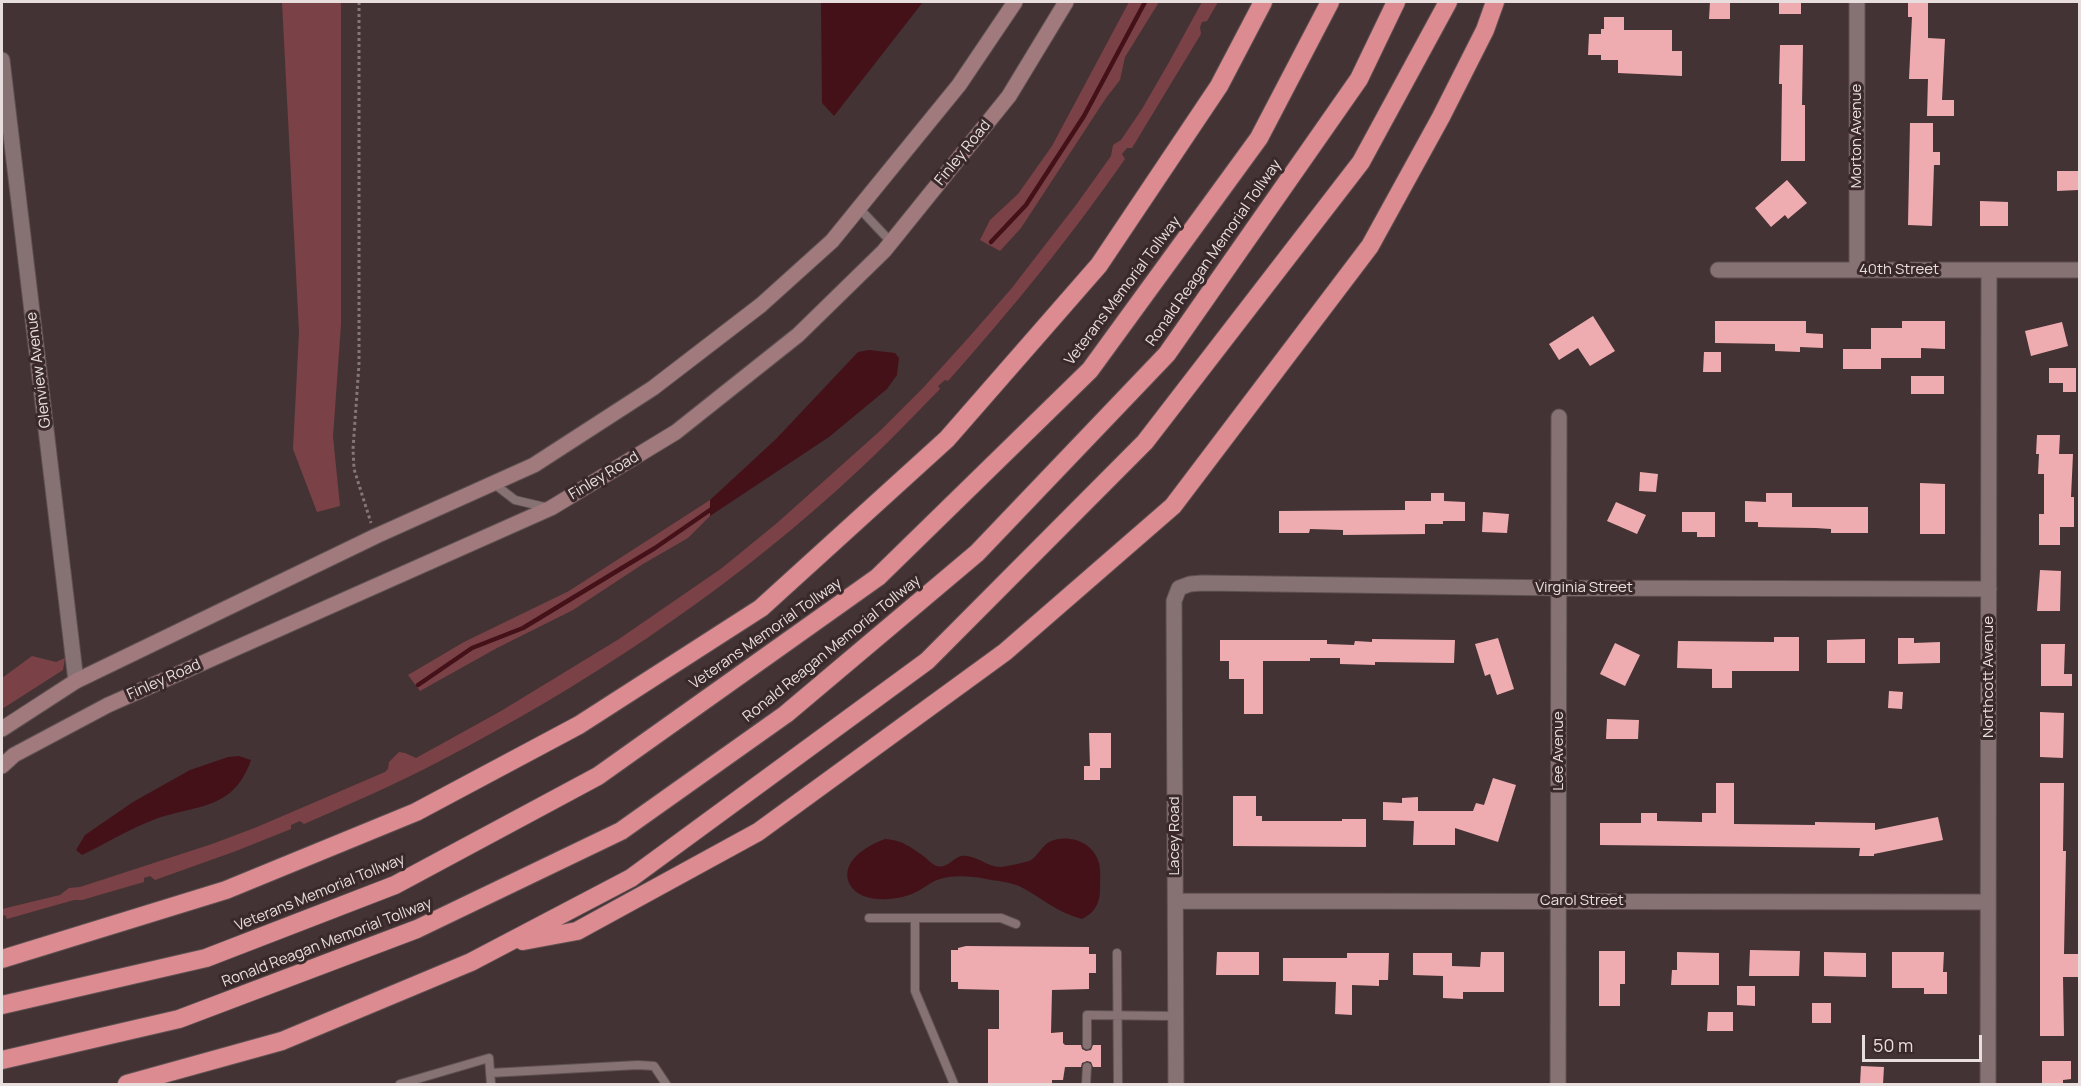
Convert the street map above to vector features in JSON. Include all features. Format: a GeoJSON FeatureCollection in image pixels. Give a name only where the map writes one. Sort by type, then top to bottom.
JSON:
{"type":"FeatureCollection","features":[{"type":"Feature","properties":{"kind":"highway"},"geometry":{"type":"LineString","coordinates":[[1220,86],[1249,2]]}},
{"type":"Feature","properties":{"kind":"highway","name":"Veterans Memorial Tollway"},"geometry":{"type":"LineString","coordinates":[[2,959],[226,890],[416,812],[579,725],[761,608],[955,430],[1099,265],[1220,86],[1263,2]]}},
{"type":"Feature","properties":{"kind":"highway","name":"Veterans Memorial Tollway"},"geometry":{"type":"LineString","coordinates":[[2,1005],[206,958],[395,885],[598,776],[878,577],[1090,370],[1258,138],[1330,2]]}},
{"type":"Feature","properties":{"kind":"highway","name":"Ronald Reagan Memorial Tollway"},"geometry":{"type":"LineString","coordinates":[[2,1060],[179,1019],[417,929],[621,831],[786,714],[977,553],[1167,354],[1359,80],[1396,2]]}},
{"type":"Feature","properties":{"kind":"highway"},"geometry":{"type":"LineString","coordinates":[[127,1084],[282,1041],[471,962],[631,878],[927,661],[1145,442],[1361,162],[1448,2]]}},
{"type":"Feature","properties":{"kind":"highway"},"geometry":{"type":"LineString","coordinates":[[503,945],[577,931],[758,832],[1005,652],[1173,506],[1370,246],[1441,117],[1485,30],[1495,2]]}},
{"type":"Feature","properties":{"kind":"main road"},"geometry":{"type":"LineString","coordinates":[[2,729],[76,681],[376,536],[534,465],[653,388],[761,305],[832,241],[959,85],[1015,2]]}},
{"type":"Feature","properties":{"kind":"main road","name":"Finley Road"},"geometry":{"type":"LineString","coordinates":[[2,766],[14,755],[108,705],[551,508],[676,432],[798,335],[891,242],[1010,96],[1066,2]]}},
{"type":"Feature","properties":{"kind":"street","name":"Morton Avenue"},"geometry":{"type":"LineString","coordinates":[[1857,2],[1857,270]]}},
{"type":"Feature","properties":{"kind":"street","name":"Glenview Avenue"},"geometry":{"type":"LineString","coordinates":[[2,60],[76,681]]}},
{"type":"Feature","properties":{"kind":"street","name":"40th Street"},"geometry":{"type":"LineString","coordinates":[[1718,270],[2079,270]]}},
{"type":"Feature","properties":{"kind":"street","name":"Northcott Avenue"},"geometry":{"type":"LineString","coordinates":[[1988,1084],[1989,270]]}},
{"type":"Feature","properties":{"kind":"street","name":"Lee Avenue"},"geometry":{"type":"LineString","coordinates":[[1558,1084],[1559,417]]}},
{"type":"Feature","properties":{"kind":"street","name":"Virginia Street"},"geometry":{"type":"LineString","coordinates":[[1179,588],[1190,584],[1202,584],[1989,589]]}},
{"type":"Feature","properties":{"kind":"street","name":"Lacey Road"},"geometry":{"type":"LineString","coordinates":[[1176,1084],[1174,601],[1179,588]]}},
{"type":"Feature","properties":{"kind":"street","name":"Carol Street"},"geometry":{"type":"LineString","coordinates":[[1176,901],[1988,902]]}},
{"type":"Feature","properties":{"kind":"lane"},"geometry":{"type":"LineString","coordinates":[[859,208],[891,242]]}},
{"type":"Feature","properties":{"kind":"lane"},"geometry":{"type":"LineString","coordinates":[[493,483],[515,500],[551,508]]}},
{"type":"Feature","properties":{"kind":"lane"},"geometry":{"type":"LineString","coordinates":[[868,918],[1001,918],[1016,924]]}},
{"type":"Feature","properties":{"kind":"lane"},"geometry":{"type":"LineString","coordinates":[[915,918],[915,991],[954,1084]]}},
{"type":"Feature","properties":{"kind":"lane"},"geometry":{"type":"LineString","coordinates":[[1117,953],[1118,1084]]}},
{"type":"Feature","properties":{"kind":"lane"},"geometry":{"type":"LineString","coordinates":[[1087,1045],[1087,1015],[1176,1016]]}},
{"type":"Feature","properties":{"kind":"lane"},"geometry":{"type":"LineString","coordinates":[[400,1084],[489,1058],[491,1084]]}},
{"type":"Feature","properties":{"kind":"lane"},"geometry":{"type":"LineString","coordinates":[[490,1073],[638,1065],[654,1066],[666,1084]]}},
{"type":"Feature","properties":{"kind":"lane"},"geometry":{"type":"LineString","coordinates":[[1086,1084],[1087,1067]]}},
{"type":"Feature","properties":{"kind":"path"},"geometry":{"type":"LineString","coordinates":[[359,2],[359,364],[353,449],[354,469],[376,536]]}},
{"type":"Feature","properties":{"kind":"shaded area"},"geometry":{"type":"Polygon","coordinates":[[[282,2],[341,2],[341,324],[333,437],[340,506],[317,512],[293,449],[299,332],[282,2]]]}},
{"type":"Feature","properties":{"kind":"shaded area"},"geometry":{"type":"Polygon","coordinates":[[[821,2],[923,2],[834,116],[822,103],[821,2]]]}},
{"type":"Feature","properties":{"kind":"shaded area"},"geometry":{"type":"Polygon","coordinates":[[[1129,2],[1159,2],[1125,57],[1120,80],[1021,228],[1000,251],[980,240],[990,220],[1018,194],[1052,146],[1129,2]]]}},
{"type":"Feature","properties":{"kind":"shaded area"},"geometry":{"type":"Polygon","coordinates":[[[1202,2],[1218,2],[1207,21],[1202,22],[1201,34],[1132,148],[1127,148],[1122,154],[1125,159],[1040,273],[948,381],[945,380],[938,386],[940,389],[889,441],[836,491],[744,568],[647,638],[545,703],[493,733],[390,786],[304,824],[300,821],[291,825],[291,829],[155,880],[150,876],[144,878],[144,882],[82,900],[74,900],[7,919],[5,915],[2,916],[2,909],[60,895],[69,888],[80,887],[257,827],[385,772],[389,762],[399,752],[416,758],[501,711],[619,639],[722,568],[777,523],[881,430],[923,388],[1011,289],[1111,156],[1113,145],[1121,140],[1142,109],[1202,2]]]}},
{"type":"Feature","properties":{"kind":"shaded area"},"geometry":{"type":"Polygon","coordinates":[[[869,350],[895,353],[899,358],[897,375],[887,389],[829,437],[710,516],[710,500],[776,439],[858,352],[869,350]]]}},
{"type":"Feature","properties":{"kind":"shaded area"},"geometry":{"type":"Polygon","coordinates":[[[710,500],[710,516],[688,538],[643,564],[573,610],[497,648],[420,691],[408,675],[464,642],[569,591],[710,500]]]}},
{"type":"Feature","properties":{"kind":"shaded area"},"geometry":{"type":"Polygon","coordinates":[[[32,656],[56,662],[65,658],[63,670],[2,709],[2,678],[32,656]]]}},
{"type":"Feature","properties":{"kind":"shaded area"},"geometry":{"type":"Polygon","coordinates":[[[239,756],[251,760],[243,777],[223,798],[211,804],[144,824],[82,855],[76,850],[85,835],[133,802],[190,770],[228,757],[239,756]]]}},
{"type":"Feature","properties":{"kind":"shaded area"},"geometry":{"type":"Polygon","coordinates":[[[885,839],[907,845],[933,864],[941,867],[958,857],[966,856],[1000,867],[1031,860],[1051,841],[1073,839],[1092,850],[1099,863],[1099,900],[1093,911],[1082,919],[1058,909],[1017,885],[963,876],[940,879],[905,896],[887,899],[869,898],[854,890],[849,883],[848,868],[857,855],[885,839]]]}},
{"type":"Feature","properties":{"kind":"building"},"geometry":{"type":"Polygon","coordinates":[[[1710,2],[1730,2],[1730,19],[1709,19],[1710,2]]]}},
{"type":"Feature","properties":{"kind":"building"},"geometry":{"type":"Polygon","coordinates":[[[1779,2],[1801,2],[1801,14],[1779,14],[1779,2]]]}},
{"type":"Feature","properties":{"kind":"building"},"geometry":{"type":"Polygon","coordinates":[[[1908,2],[1928,2],[1928,38],[1945,39],[1942,100],[1954,100],[1954,116],[1927,116],[1928,79],[1909,79],[1912,17],[1908,17],[1908,2]]]}},
{"type":"Feature","properties":{"kind":"building"},"geometry":{"type":"Polygon","coordinates":[[[1604,17],[1624,17],[1624,30],[1672,30],[1672,51],[1682,51],[1682,76],[1618,73],[1618,60],[1601,60],[1601,55],[1588,55],[1589,34],[1601,34],[1601,29],[1604,29],[1604,17]]]}},
{"type":"Feature","properties":{"kind":"building"},"geometry":{"type":"Polygon","coordinates":[[[1780,45],[1803,45],[1802,105],[1805,105],[1805,161],[1781,161],[1780,45]]]}},
{"type":"Feature","properties":{"kind":"building"},"geometry":{"type":"Polygon","coordinates":[[[1910,123],[1933,123],[1933,152],[1940,152],[1940,165],[1934,165],[1932,226],[1908,225],[1910,123]]]}},
{"type":"Feature","properties":{"kind":"building"},"geometry":{"type":"Polygon","coordinates":[[[2057,171],[2078,171],[2078,190],[2057,191],[2057,171]]]}},
{"type":"Feature","properties":{"kind":"building"},"geometry":{"type":"Polygon","coordinates":[[[1787,180],[1807,203],[1788,219],[1785,215],[1771,227],[1755,208],[1787,180]]]}},
{"type":"Feature","properties":{"kind":"building"},"geometry":{"type":"Polygon","coordinates":[[[1980,201],[2008,202],[2008,226],[1980,226],[1980,201]]]}},
{"type":"Feature","properties":{"kind":"building"},"geometry":{"type":"Polygon","coordinates":[[[1593,316],[1615,351],[1590,366],[1578,348],[1559,360],[1549,344],[1593,316]]]}},
{"type":"Feature","properties":{"kind":"building"},"geometry":{"type":"Polygon","coordinates":[[[1715,321],[1806,321],[1806,333],[1823,334],[1823,348],[1800,347],[1800,352],[1775,351],[1775,344],[1715,343],[1715,321]]]}},
{"type":"Feature","properties":{"kind":"building"},"geometry":{"type":"Polygon","coordinates":[[[1902,321],[1945,321],[1945,349],[1921,348],[1921,358],[1881,358],[1881,369],[1843,369],[1843,349],[1871,349],[1871,328],[1902,328],[1902,321]]]}},
{"type":"Feature","properties":{"kind":"building"},"geometry":{"type":"Polygon","coordinates":[[[2062,322],[2068,346],[2031,356],[2025,331],[2062,322]]]}},
{"type":"Feature","properties":{"kind":"building"},"geometry":{"type":"Polygon","coordinates":[[[1704,352],[1721,352],[1721,372],[1703,372],[1704,352]]]}},
{"type":"Feature","properties":{"kind":"building"},"geometry":{"type":"Polygon","coordinates":[[[2049,368],[2076,368],[2076,392],[2063,392],[2063,383],[2049,383],[2049,368]]]}},
{"type":"Feature","properties":{"kind":"building"},"geometry":{"type":"Polygon","coordinates":[[[1911,376],[1944,376],[1944,394],[1911,394],[1911,376]]]}},
{"type":"Feature","properties":{"kind":"building"},"geometry":{"type":"Polygon","coordinates":[[[2037,435],[2060,435],[2059,454],[2073,454],[2071,497],[2074,497],[2074,527],[2060,527],[2060,545],[2039,545],[2039,514],[2044,514],[2044,474],[2038,474],[2037,435]]]}},
{"type":"Feature","properties":{"kind":"building"},"geometry":{"type":"Polygon","coordinates":[[[1640,472],[1658,474],[1656,492],[1639,491],[1640,472]]]}},
{"type":"Feature","properties":{"kind":"building"},"geometry":{"type":"Polygon","coordinates":[[[1920,483],[1945,484],[1945,534],[1920,534],[1920,483]]]}},
{"type":"Feature","properties":{"kind":"building"},"geometry":{"type":"Polygon","coordinates":[[[1431,493],[1444,493],[1444,501],[1465,502],[1465,521],[1425,524],[1425,534],[1343,535],[1343,530],[1310,529],[1309,533],[1279,533],[1279,511],[1405,510],[1405,501],[1431,501],[1431,493]]]}},
{"type":"Feature","properties":{"kind":"building"},"geometry":{"type":"Polygon","coordinates":[[[1766,493],[1792,493],[1792,507],[1868,507],[1868,533],[1831,533],[1831,529],[1816,528],[1758,527],[1758,522],[1745,522],[1745,501],[1766,502],[1766,493]]]}},
{"type":"Feature","properties":{"kind":"building"},"geometry":{"type":"Polygon","coordinates":[[[1616,502],[1646,515],[1637,534],[1607,521],[1616,502]]]}},
{"type":"Feature","properties":{"kind":"building"},"geometry":{"type":"Polygon","coordinates":[[[1483,512],[1509,514],[1507,533],[1482,532],[1483,512]]]}},
{"type":"Feature","properties":{"kind":"building"},"geometry":{"type":"Polygon","coordinates":[[[1682,512],[1715,512],[1715,537],[1697,537],[1697,532],[1682,532],[1682,512]]]}},
{"type":"Feature","properties":{"kind":"building"},"geometry":{"type":"Polygon","coordinates":[[[2040,570],[2061,571],[2060,611],[2037,611],[2040,570]]]}},
{"type":"Feature","properties":{"kind":"building"},"geometry":{"type":"Polygon","coordinates":[[[1774,637],[1799,637],[1799,671],[1732,671],[1732,688],[1712,688],[1712,669],[1677,668],[1678,641],[1774,642],[1774,637]]]}},
{"type":"Feature","properties":{"kind":"building"},"geometry":{"type":"Polygon","coordinates":[[[1498,638],[1514,689],[1497,695],[1490,674],[1485,676],[1475,644],[1498,638]]]}},
{"type":"Feature","properties":{"kind":"building"},"geometry":{"type":"Polygon","coordinates":[[[1898,638],[1914,638],[1914,643],[1940,642],[1940,663],[1898,664],[1898,638]]]}},
{"type":"Feature","properties":{"kind":"building"},"geometry":{"type":"Polygon","coordinates":[[[1372,639],[1455,640],[1454,663],[1340,664],[1340,658],[1310,658],[1310,661],[1263,661],[1263,714],[1244,714],[1244,679],[1229,679],[1229,661],[1220,661],[1220,640],[1327,640],[1327,644],[1354,645],[1355,641],[1372,642],[1372,639]]]}},
{"type":"Feature","properties":{"kind":"building"},"geometry":{"type":"Polygon","coordinates":[[[1865,639],[1865,663],[1827,663],[1827,640],[1865,639]]]}},
{"type":"Feature","properties":{"kind":"building"},"geometry":{"type":"Polygon","coordinates":[[[1615,643],[1640,655],[1625,686],[1600,674],[1615,643]]]}},
{"type":"Feature","properties":{"kind":"building"},"geometry":{"type":"Polygon","coordinates":[[[2041,644],[2065,644],[2064,674],[2072,674],[2072,686],[2041,686],[2041,644]]]}},
{"type":"Feature","properties":{"kind":"building"},"geometry":{"type":"Polygon","coordinates":[[[1889,691],[1903,692],[1902,709],[1888,708],[1889,691]]]}},
{"type":"Feature","properties":{"kind":"building"},"geometry":{"type":"Polygon","coordinates":[[[2040,712],[2064,713],[2063,758],[2040,757],[2040,712]]]}},
{"type":"Feature","properties":{"kind":"building"},"geometry":{"type":"Polygon","coordinates":[[[1607,719],[1639,720],[1638,739],[1606,739],[1607,719]]]}},
{"type":"Feature","properties":{"kind":"building"},"geometry":{"type":"Polygon","coordinates":[[[1089,733],[1111,733],[1111,768],[1100,768],[1100,780],[1084,780],[1084,766],[1090,766],[1089,733]]]}},
{"type":"Feature","properties":{"kind":"building"},"geometry":{"type":"Polygon","coordinates":[[[1493,778],[1516,785],[1498,842],[1455,828],[1455,845],[1413,845],[1414,821],[1383,820],[1383,802],[1402,803],[1402,798],[1418,797],[1418,811],[1473,811],[1476,803],[1484,805],[1493,778]]]}},
{"type":"Feature","properties":{"kind":"building"},"geometry":{"type":"Polygon","coordinates":[[[1716,783],[1734,783],[1734,824],[1875,823],[1875,830],[1938,817],[1943,840],[1874,854],[1874,856],[1859,856],[1860,848],[1600,845],[1600,823],[1641,823],[1641,813],[1657,813],[1657,821],[1702,822],[1702,813],[1716,813],[1716,783]]]}},
{"type":"Feature","properties":{"kind":"building"},"geometry":{"type":"Polygon","coordinates":[[[2040,783],[2064,783],[2063,851],[2066,851],[2064,954],[2079,954],[2079,977],[2063,977],[2064,1036],[2040,1036],[2040,783]]]}},
{"type":"Feature","properties":{"kind":"building"},"geometry":{"type":"Polygon","coordinates":[[[1233,796],[1256,796],[1256,816],[1262,816],[1262,821],[1366,819],[1366,847],[1233,846],[1233,796]]]}},
{"type":"Feature","properties":{"kind":"building"},"geometry":{"type":"Polygon","coordinates":[[[966,946],[1089,947],[1089,954],[1096,954],[1096,973],[1089,973],[1089,989],[1052,990],[1051,1033],[1063,1032],[1065,1045],[1081,1045],[1086,1051],[1091,1050],[1093,1045],[1101,1045],[1101,1067],[1093,1067],[1091,1062],[1087,1061],[1082,1063],[1081,1067],[1065,1067],[1063,1080],[1052,1080],[1052,1084],[988,1084],[988,1029],[999,1029],[999,990],[958,989],[958,982],[951,982],[951,950],[958,950],[966,946]]]}},
{"type":"Feature","properties":{"kind":"building"},"geometry":{"type":"Polygon","coordinates":[[[1750,950],[1800,951],[1799,976],[1749,976],[1750,950]]]}},
{"type":"Feature","properties":{"kind":"building"},"geometry":{"type":"Polygon","coordinates":[[[1599,951],[1625,951],[1625,984],[1620,984],[1620,1006],[1599,1006],[1599,951]]]}},
{"type":"Feature","properties":{"kind":"building"},"geometry":{"type":"Polygon","coordinates":[[[1217,952],[1259,952],[1259,975],[1216,975],[1217,952]]]}},
{"type":"Feature","properties":{"kind":"building"},"geometry":{"type":"Polygon","coordinates":[[[1481,952],[1504,952],[1504,992],[1463,992],[1463,999],[1443,998],[1443,976],[1413,975],[1413,953],[1452,953],[1452,966],[1480,967],[1481,952]]]}},
{"type":"Feature","properties":{"kind":"building"},"geometry":{"type":"Polygon","coordinates":[[[1677,952],[1719,953],[1719,985],[1671,985],[1672,970],[1677,970],[1677,952]]]}},
{"type":"Feature","properties":{"kind":"building"},"geometry":{"type":"Polygon","coordinates":[[[1824,952],[1866,953],[1866,977],[1824,976],[1824,952]]]}},
{"type":"Feature","properties":{"kind":"building"},"geometry":{"type":"Polygon","coordinates":[[[1892,952],[1944,952],[1943,972],[1947,972],[1947,994],[1924,994],[1924,988],[1892,988],[1892,952]]]}},
{"type":"Feature","properties":{"kind":"building"},"geometry":{"type":"Polygon","coordinates":[[[1347,953],[1389,953],[1388,980],[1379,980],[1379,986],[1352,985],[1352,1015],[1335,1014],[1336,982],[1283,981],[1283,958],[1347,958],[1347,953]]]}},
{"type":"Feature","properties":{"kind":"building"},"geometry":{"type":"Polygon","coordinates":[[[1737,986],[1755,986],[1755,1006],[1737,1005],[1737,986]]]}},
{"type":"Feature","properties":{"kind":"building"},"geometry":{"type":"Polygon","coordinates":[[[1812,1003],[1831,1003],[1831,1023],[1812,1023],[1812,1003]]]}},
{"type":"Feature","properties":{"kind":"building"},"geometry":{"type":"Polygon","coordinates":[[[1708,1012],[1733,1012],[1733,1031],[1707,1031],[1708,1012]]]}},
{"type":"Feature","properties":{"kind":"building"},"geometry":{"type":"Polygon","coordinates":[[[2042,1061],[2071,1061],[2071,1079],[2063,1080],[2063,1084],[2042,1084],[2042,1061]]]}},
{"type":"Feature","properties":{"kind":"building"},"geometry":{"type":"Polygon","coordinates":[[[1861,1066],[1884,1067],[1883,1084],[1860,1084],[1861,1066]]]}},
{"type":"Feature","properties":{"kind":"waterway"},"geometry":{"type":"LineString","coordinates":[[991,242],[1026,205],[1084,116],[1145,2]]}},
{"type":"Feature","properties":{"kind":"waterway"},"geometry":{"type":"LineString","coordinates":[[418,685],[472,648],[523,628],[655,548],[713,508]]}}]}
